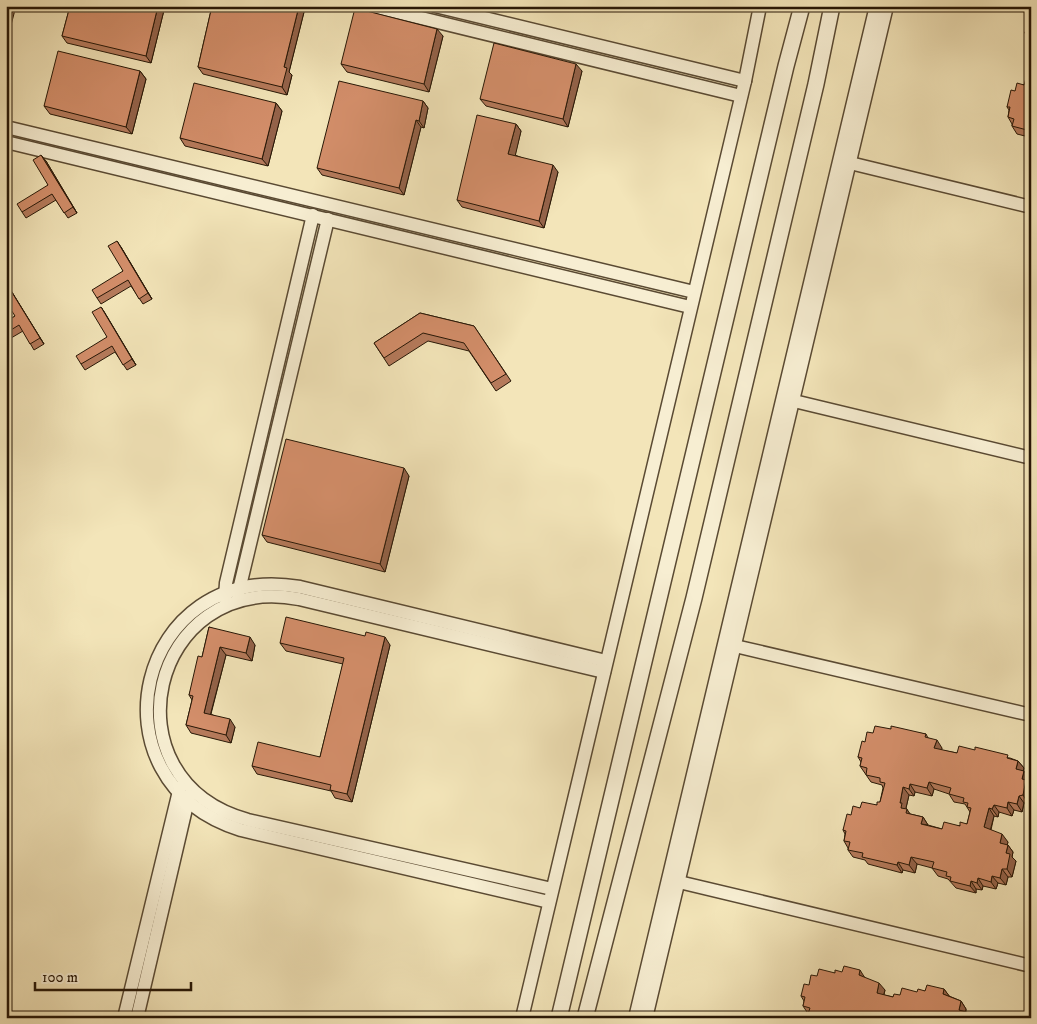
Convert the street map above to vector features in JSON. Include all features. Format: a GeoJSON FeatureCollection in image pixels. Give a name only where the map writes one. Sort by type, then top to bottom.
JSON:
{"type":"FeatureCollection","features":[{"type":"Feature","properties":{"kind":"street"},"geometry":{"type":"LineString","coordinates":[[372,6],[741,96]]}},
{"type":"Feature","properties":{"kind":"street"},"geometry":{"type":"LineString","coordinates":[[435,6],[466,10],[745,81]]}},
{"type":"Feature","properties":{"kind":"street"},"geometry":{"type":"LineString","coordinates":[[522,1018],[745,81],[760,6]]}},
{"type":"Feature","properties":{"kind":"street"},"geometry":{"type":"LineString","coordinates":[[559,1018],[786,66],[802,6]]}},
{"type":"Feature","properties":{"kind":"street"},"geometry":{"type":"LineString","coordinates":[[585,1018],[694,598],[814,94],[832,6]]}},
{"type":"Feature","properties":{"kind":"street"},"geometry":{"type":"LineString","coordinates":[[635,1018],[876,6]]}},
{"type":"Feature","properties":{"kind":"street"},"geometry":{"type":"LineString","coordinates":[[646,1018],[887,6]]}},
{"type":"Feature","properties":{"kind":"street"},"geometry":{"type":"LineString","coordinates":[[6,127],[694,292]]}},
{"type":"Feature","properties":{"kind":"street"},"geometry":{"type":"LineString","coordinates":[[6,142],[690,307]]}},
{"type":"Feature","properties":{"kind":"street"},"geometry":{"type":"LineString","coordinates":[[850,163],[1031,207]]}},
{"type":"Feature","properties":{"kind":"street"},"geometry":{"type":"LineString","coordinates":[[232,604],[225,592],[314,215]]}},
{"type":"Feature","properties":{"kind":"street"},"geometry":{"type":"LineString","coordinates":[[232,604],[239,588],[328,219]]}},
{"type":"Feature","properties":{"kind":"street"},"geometry":{"type":"LineString","coordinates":[[306,245],[321,248]]}},
{"type":"Feature","properties":{"kind":"street"},"geometry":{"type":"LineString","coordinates":[[794,401],[1031,458]]}},
{"type":"Feature","properties":{"kind":"street"},"geometry":{"type":"LineString","coordinates":[[550,896],[236,817],[216,807],[186,791],[158,763],[149,737],[146,710],[148,683],[157,657],[171,633],[201,605],[225,592],[269,584],[300,587],[605,666]]}},
{"type":"Feature","properties":{"kind":"street"},"geometry":{"type":"LineString","coordinates":[[137,1018],[186,791],[170,758],[162,734],[159,708],[162,682],[171,658],[185,637],[204,619],[232,604],[262,597],[287,597],[605,666]]}},
{"type":"Feature","properties":{"kind":"street"},"geometry":{"type":"LineString","coordinates":[[736,646],[1031,715]]}},
{"type":"Feature","properties":{"kind":"street"},"geometry":{"type":"LineString","coordinates":[[124,1018],[186,791]]}},
{"type":"Feature","properties":{"kind":"street"},"geometry":{"type":"LineString","coordinates":[[679,882],[1031,966]]}},
{"type":"Feature","properties":{"kind":"building"},"geometry":{"type":"Polygon","coordinates":[[[6,6],[9,6],[6,18],[6,6]]]}},
{"type":"Feature","properties":{"kind":"building"},"geometry":{"type":"Polygon","coordinates":[[[70,6],[158,6],[146,56],[62,36],[70,6]]]}},
{"type":"Feature","properties":{"kind":"building"},"geometry":{"type":"Polygon","coordinates":[[[212,6],[299,6],[284,67],[287,68],[282,87],[198,67],[212,6]]]}},
{"type":"Feature","properties":{"kind":"building"},"geometry":{"type":"Polygon","coordinates":[[[355,8],[437,29],[424,84],[341,64],[355,8]]]}},
{"type":"Feature","properties":{"kind":"building"},"geometry":{"type":"Polygon","coordinates":[[[1029,17],[1031,17],[1031,43],[1027,42],[1029,34],[1025,33],[1029,17]]]}},
{"type":"Feature","properties":{"kind":"building"},"geometry":{"type":"Polygon","coordinates":[[[494,43],[576,64],[563,119],[480,99],[494,43]]]}},
{"type":"Feature","properties":{"kind":"building"},"geometry":{"type":"Polygon","coordinates":[[[58,51],[140,71],[126,127],[44,106],[58,51]]]}},
{"type":"Feature","properties":{"kind":"building"},"geometry":{"type":"Polygon","coordinates":[[[1026,78],[1031,79],[1031,134],[1027,133],[1027,130],[1012,126],[1014,119],[1008,117],[1010,107],[1007,107],[1011,90],[1015,91],[1017,83],[1024,85],[1026,78]]]}},
{"type":"Feature","properties":{"kind":"building"},"geometry":{"type":"Polygon","coordinates":[[[339,81],[423,101],[419,121],[416,120],[399,188],[317,168],[339,81]]]}},
{"type":"Feature","properties":{"kind":"building"},"geometry":{"type":"Polygon","coordinates":[[[194,83],[276,103],[262,159],[180,138],[194,83]]]}},
{"type":"Feature","properties":{"kind":"building"},"geometry":{"type":"Polygon","coordinates":[[[477,115],[516,124],[508,154],[553,165],[539,221],[457,200],[477,115]]]}},
{"type":"Feature","properties":{"kind":"building"},"geometry":{"type":"Polygon","coordinates":[[[41,155],[73,207],[64,213],[52,194],[22,212],[17,204],[48,185],[33,160],[41,155]]]}},
{"type":"Feature","properties":{"kind":"building"},"geometry":{"type":"Polygon","coordinates":[[[117,241],[148,293],[139,299],[128,280],[97,298],[92,290],[123,271],[108,246],[117,241]]]}},
{"type":"Feature","properties":{"kind":"building"},"geometry":{"type":"Polygon","coordinates":[[[8,286],[40,338],[30,344],[19,325],[6,333],[6,322],[15,316],[6,302],[6,287],[8,286]]]}},
{"type":"Feature","properties":{"kind":"building"},"geometry":{"type":"Polygon","coordinates":[[[101,307],[132,359],[123,365],[112,346],[81,364],[76,356],[107,337],[92,312],[101,307]]]}},
{"type":"Feature","properties":{"kind":"building"},"geometry":{"type":"Polygon","coordinates":[[[420,313],[474,326],[506,374],[491,383],[464,343],[423,333],[384,358],[374,343],[420,313]]]}},
{"type":"Feature","properties":{"kind":"building"},"geometry":{"type":"Polygon","coordinates":[[[286,439],[404,468],[380,564],[262,535],[286,439]]]}},
{"type":"Feature","properties":{"kind":"building"},"geometry":{"type":"Polygon","coordinates":[[[286,617],[365,636],[366,632],[385,637],[347,794],[330,790],[331,785],[252,766],[258,742],[320,757],[344,658],[280,643],[286,617]]]}},
{"type":"Feature","properties":{"kind":"building"},"geometry":{"type":"Polygon","coordinates":[[[209,627],[250,637],[246,653],[220,647],[204,713],[230,719],[226,735],[186,725],[193,696],[189,695],[198,656],[202,657],[209,627]]]}},
{"type":"Feature","properties":{"kind":"building"},"geometry":{"type":"Polygon","coordinates":[[[875,726],[891,729],[891,726],[926,734],[925,737],[937,740],[934,748],[957,753],[959,746],[975,750],[975,747],[1008,755],[1007,758],[1018,761],[1016,769],[1024,771],[1022,779],[1026,780],[1023,795],[1019,796],[1017,804],[1008,802],[1007,808],[994,805],[992,809],[989,808],[984,827],[1002,834],[1000,843],[1008,845],[1006,853],[1010,854],[1007,869],[1002,869],[1000,878],[992,876],[991,882],[978,878],[977,883],[971,881],[970,886],[950,881],[951,877],[946,876],[947,872],[932,868],[934,862],[911,857],[909,865],[898,862],[897,865],[862,857],[863,853],[848,850],[850,842],[844,841],[846,831],[843,830],[847,814],[851,815],[853,806],[860,808],[862,802],[877,805],[877,802],[880,802],[885,783],[880,782],[880,778],[866,775],[867,768],[860,766],[862,758],[858,757],[862,741],[865,742],[867,732],[873,733],[875,726]],[[929,782],[927,788],[910,784],[909,789],[903,787],[901,808],[907,809],[906,813],[923,817],[921,824],[942,829],[944,822],[960,826],[960,822],[967,824],[971,808],[967,807],[968,803],[963,802],[964,798],[949,794],[951,788],[929,782]]]}},
{"type":"Feature","properties":{"kind":"building"},"geometry":{"type":"Polygon","coordinates":[[[844,966],[860,970],[859,975],[879,983],[877,993],[893,997],[894,994],[900,995],[902,988],[917,992],[918,989],[925,991],[927,985],[944,989],[943,994],[961,1001],[959,1010],[966,1012],[965,1018],[821,1018],[808,1014],[810,1008],[803,1006],[805,997],[801,996],[804,984],[809,985],[811,975],[817,976],[819,969],[835,973],[835,970],[842,972],[844,966]]]}}]}
